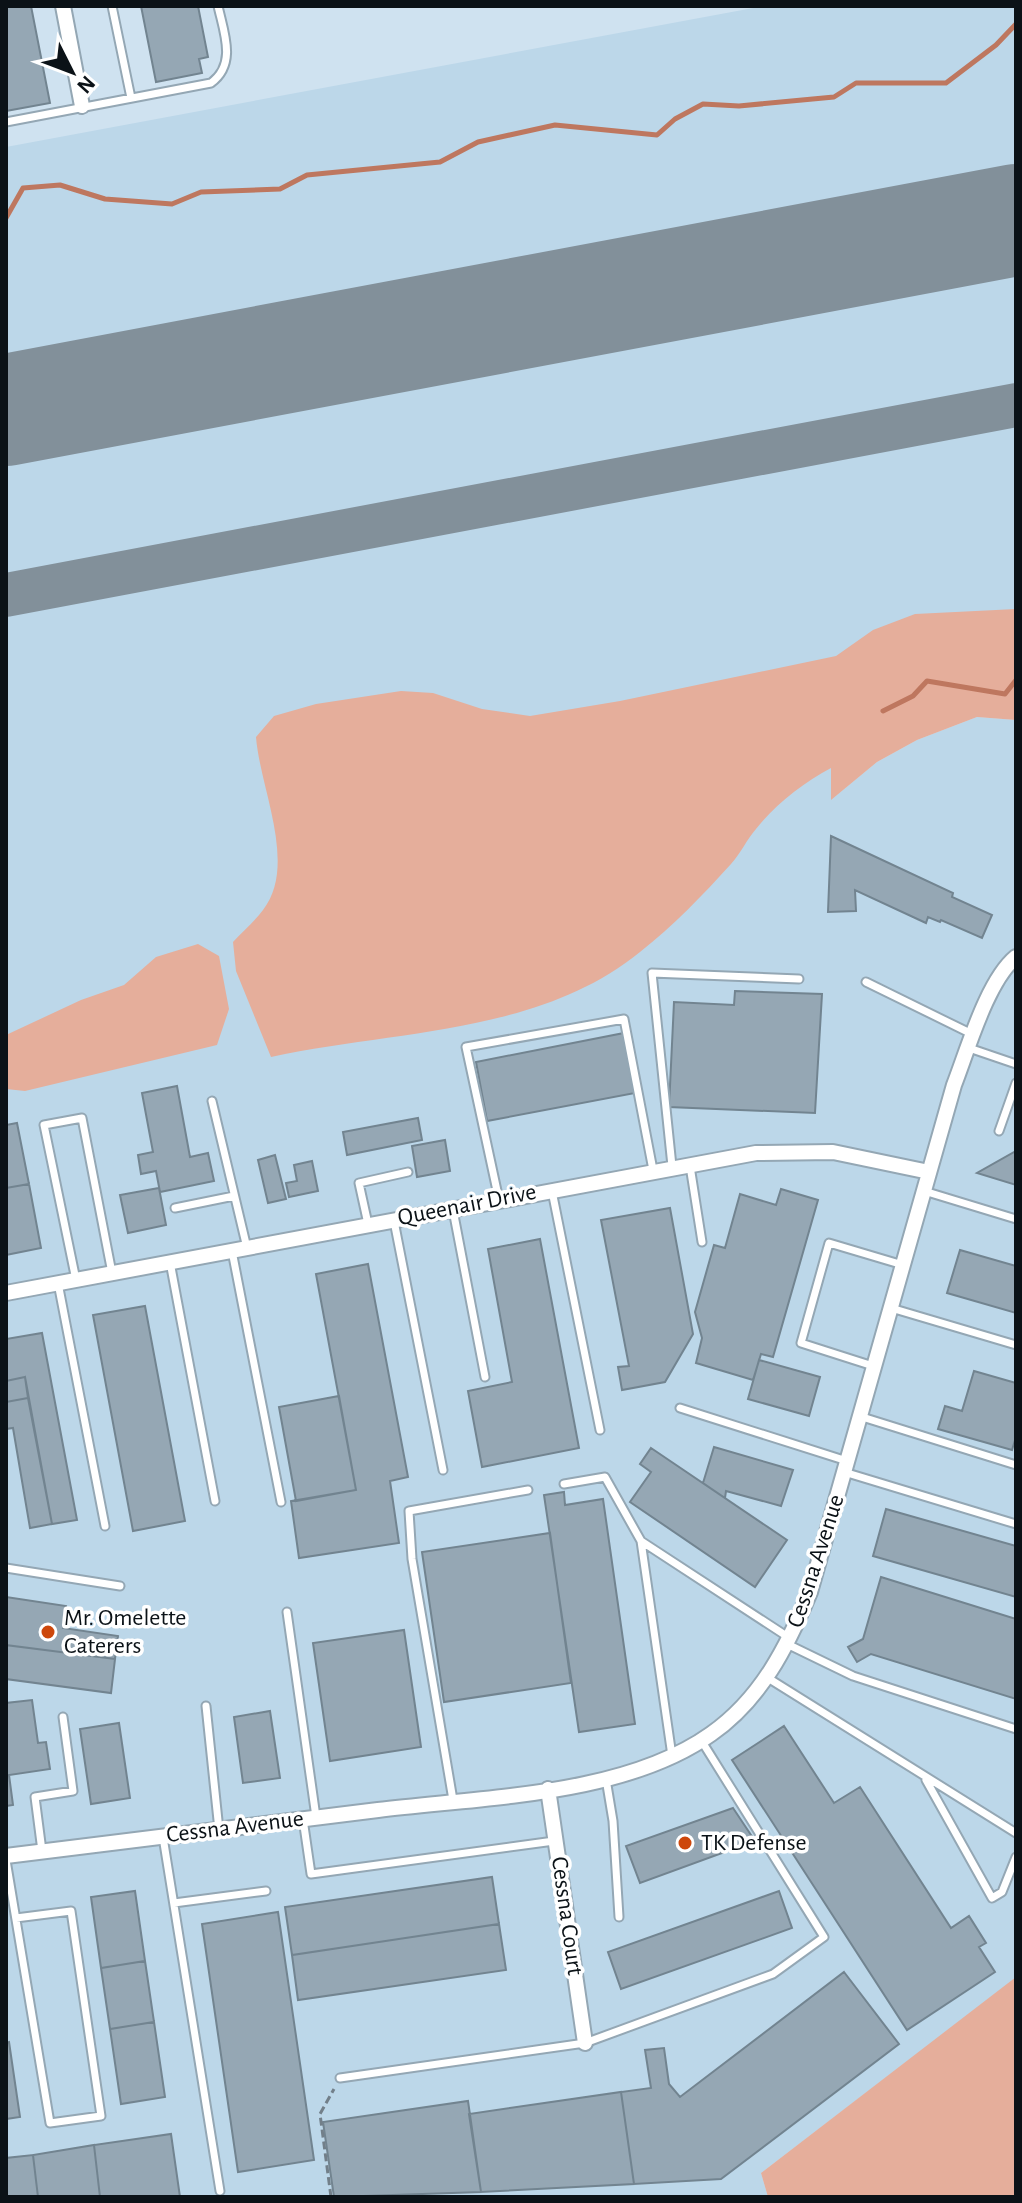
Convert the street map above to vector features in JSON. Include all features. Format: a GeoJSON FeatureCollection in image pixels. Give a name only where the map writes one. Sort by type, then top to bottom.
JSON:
{"type":"FeatureCollection","features":[{"type":"Feature","properties":{"kind":"street"},"geometry":{"type":"LineString","coordinates":[[63,6],[82,106]]}},
{"type":"Feature","properties":{"kind":"street","name":"Cessna Avenue"},"geometry":{"type":"LineString","coordinates":[[6,1858],[548,1789],[644,1768],[701,1740],[737,1712],[768,1678],[789,1641],[810,1592],[929,1172],[972,1041],[1008,964],[1016,957]]}},
{"type":"Feature","properties":{"kind":"street","name":"Queenair Drive"},"geometry":{"type":"LineString","coordinates":[[6,1293],[689,1163],[794,1150],[833,1152],[929,1172]]}},
{"type":"Feature","properties":{"kind":"street","name":"Cessna Court"},"geometry":{"type":"LineString","coordinates":[[548,1789],[585,2043]]}},
{"type":"Feature","properties":{"kind":"lane"},"geometry":{"type":"LineString","coordinates":[[112,6],[131,98]]}},
{"type":"Feature","properties":{"kind":"lane"},"geometry":{"type":"LineString","coordinates":[[6,122],[211,83],[221,76],[227,56],[218,6]]}},
{"type":"Feature","properties":{"kind":"lane"},"geometry":{"type":"LineString","coordinates":[[672,1166],[652,973],[799,979]]}},
{"type":"Feature","properties":{"kind":"lane"},"geometry":{"type":"LineString","coordinates":[[866,982],[1016,1064]]}},
{"type":"Feature","properties":{"kind":"lane"},"geometry":{"type":"LineString","coordinates":[[499,1200],[466,1047],[624,1019],[653,1170]]}},
{"type":"Feature","properties":{"kind":"lane"},"geometry":{"type":"LineString","coordinates":[[999,1131],[1016,1083]]}},
{"type":"Feature","properties":{"kind":"lane"},"geometry":{"type":"LineString","coordinates":[[212,1101],[234,1196],[239,1249],[281,1502]]}},
{"type":"Feature","properties":{"kind":"lane"},"geometry":{"type":"LineString","coordinates":[[76,1280],[44,1125],[82,1118],[112,1273]]}},
{"type":"Feature","properties":{"kind":"lane"},"geometry":{"type":"LineString","coordinates":[[689,1163],[702,1242]]}},
{"type":"Feature","properties":{"kind":"lane"},"geometry":{"type":"LineString","coordinates":[[368,1224],[359,1183],[408,1172]]}},
{"type":"Feature","properties":{"kind":"lane"},"geometry":{"type":"LineString","coordinates":[[552,1189],[600,1430]]}},
{"type":"Feature","properties":{"kind":"lane"},"geometry":{"type":"LineString","coordinates":[[924,1191],[1016,1219]]}},
{"type":"Feature","properties":{"kind":"lane"},"geometry":{"type":"LineString","coordinates":[[175,1208],[234,1196]]}},
{"type":"Feature","properties":{"kind":"lane"},"geometry":{"type":"LineString","coordinates":[[452,1208],[485,1377]]}},
{"type":"Feature","properties":{"kind":"lane"},"geometry":{"type":"LineString","coordinates":[[394,1219],[443,1470]]}},
{"type":"Feature","properties":{"kind":"lane"},"geometry":{"type":"LineString","coordinates":[[873,1366],[801,1343],[829,1243],[903,1265]]}},
{"type":"Feature","properties":{"kind":"lane"},"geometry":{"type":"LineString","coordinates":[[170,1262],[215,1501]]}},
{"type":"Feature","properties":{"kind":"lane"},"geometry":{"type":"LineString","coordinates":[[58,1283],[105,1526]]}},
{"type":"Feature","properties":{"kind":"lane"},"geometry":{"type":"LineString","coordinates":[[891,1308],[1016,1345]]}},
{"type":"Feature","properties":{"kind":"lane"},"geometry":{"type":"LineString","coordinates":[[680,1408],[1016,1524]]}},
{"type":"Feature","properties":{"kind":"lane"},"geometry":{"type":"LineString","coordinates":[[859,1416],[1016,1465]]}},
{"type":"Feature","properties":{"kind":"lane"},"geometry":{"type":"LineString","coordinates":[[564,1484],[605,1477],[641,1541],[672,1756]]}},
{"type":"Feature","properties":{"kind":"lane"},"geometry":{"type":"LineString","coordinates":[[453,1800],[412,1559],[409,1511],[528,1490]]}},
{"type":"Feature","properties":{"kind":"lane"},"geometry":{"type":"LineString","coordinates":[[641,1541],[789,1641],[853,1676],[1016,1729]]}},
{"type":"Feature","properties":{"kind":"lane"},"geometry":{"type":"LineString","coordinates":[[6,1568],[120,1586]]}},
{"type":"Feature","properties":{"kind":"lane"},"geometry":{"type":"LineString","coordinates":[[287,1612],[310,1818],[311,1874],[556,1840]]}},
{"type":"Feature","properties":{"kind":"lane"},"geometry":{"type":"LineString","coordinates":[[768,1678],[1016,1833]]}},
{"type":"Feature","properties":{"kind":"lane"},"geometry":{"type":"LineString","coordinates":[[206,1706],[219,1830]]}},
{"type":"Feature","properties":{"kind":"lane"},"geometry":{"type":"LineString","coordinates":[[42,1851],[35,1797],[73,1791],[63,1717]]}},
{"type":"Feature","properties":{"kind":"lane"},"geometry":{"type":"LineString","coordinates":[[340,2078],[585,2043],[773,1974],[824,1937],[701,1740]]}},
{"type":"Feature","properties":{"kind":"lane"},"geometry":{"type":"LineString","coordinates":[[606,1777],[613,1821],[619,1917]]}},
{"type":"Feature","properties":{"kind":"lane"},"geometry":{"type":"LineString","coordinates":[[925,1778],[992,1898],[1002,1892],[1016,1857]]}},
{"type":"Feature","properties":{"kind":"lane"},"geometry":{"type":"LineString","coordinates":[[163,1837],[220,2191]]}},
{"type":"Feature","properties":{"kind":"lane"},"geometry":{"type":"LineString","coordinates":[[6,1858],[50,2123],[101,2116],[71,1911],[16,1918]]}},
{"type":"Feature","properties":{"kind":"lane"},"geometry":{"type":"LineString","coordinates":[[174,1903],[266,1891]]}},
{"type":"Feature","properties":{"kind":"path"},"geometry":{"type":"LineString","coordinates":[[331,2197],[320,2114],[340,2078]]}},
{"type":"Feature","properties":{"kind":"shaded area"},"geometry":{"type":"Polygon","coordinates":[[[764,6],[1016,6],[1016,663],[971,672],[832,799],[877,762],[917,740],[977,717],[1016,720],[1016,1978],[761,2173],[768,2197],[6,2197],[6,147],[764,6]]]}},
{"type":"Feature","properties":{"kind":"shaded area"},"geometry":{"type":"Polygon","coordinates":[[[1016,609],[1016,720],[977,717],[917,740],[877,762],[831,800],[831,768],[821,774],[772,811],[731,864],[676,921],[640,952],[600,979],[557,1000],[511,1015],[463,1026],[271,1057],[236,971],[233,942],[263,910],[273,892],[277,871],[274,826],[256,737],[274,716],[316,704],[401,691],[433,693],[482,709],[530,716],[620,701],[836,656],[873,630],[915,614],[1016,609]]]}},
{"type":"Feature","properties":{"kind":"shaded area"},"geometry":{"type":"Polygon","coordinates":[[[198,944],[219,956],[229,1009],[217,1045],[25,1091],[6,1089],[6,1035],[81,1000],[124,985],[156,957],[198,944]]]}},
{"type":"Feature","properties":{"kind":"shaded area"},"geometry":{"type":"Polygon","coordinates":[[[1016,1977],[1016,2197],[768,2197],[761,2173],[1016,1977]]]}},
{"type":"Feature","properties":{"kind":"building"},"geometry":{"type":"Polygon","coordinates":[[[6,6],[31,6],[50,103],[6,111],[6,6]]]}},
{"type":"Feature","properties":{"kind":"building"},"geometry":{"type":"Polygon","coordinates":[[[141,6],[198,6],[208,57],[199,59],[202,73],[156,82],[141,6]]]}},
{"type":"Feature","properties":{"kind":"building"},"geometry":{"type":"Polygon","coordinates":[[[831,836],[953,893],[952,897],[992,915],[982,938],[941,920],[928,917],[926,923],[855,890],[856,911],[828,912],[831,836]]]}},
{"type":"Feature","properties":{"kind":"building"},"geometry":{"type":"Polygon","coordinates":[[[735,991],[822,994],[815,1113],[669,1107],[674,1002],[734,1005],[735,991]]]}},
{"type":"Feature","properties":{"kind":"building"},"geometry":{"type":"Polygon","coordinates":[[[624,1033],[635,1093],[487,1121],[476,1062],[624,1033]]]}},
{"type":"Feature","properties":{"kind":"building"},"geometry":{"type":"Polygon","coordinates":[[[177,1086],[190,1157],[208,1153],[214,1181],[160,1192],[156,1171],[141,1174],[138,1155],[153,1152],[142,1093],[177,1086]]]}},
{"type":"Feature","properties":{"kind":"building"},"geometry":{"type":"Polygon","coordinates":[[[418,1118],[422,1140],[347,1155],[343,1132],[418,1118]]]}},
{"type":"Feature","properties":{"kind":"building"},"geometry":{"type":"Polygon","coordinates":[[[17,1123],[29,1184],[6,1188],[6,1125],[17,1123]]]}},
{"type":"Feature","properties":{"kind":"building"},"geometry":{"type":"Polygon","coordinates":[[[445,1140],[450,1171],[417,1177],[412,1146],[445,1140]]]}},
{"type":"Feature","properties":{"kind":"building"},"geometry":{"type":"Polygon","coordinates":[[[1016,1151],[1016,1185],[977,1173],[1016,1151]]]}},
{"type":"Feature","properties":{"kind":"building"},"geometry":{"type":"Polygon","coordinates":[[[275,1155],[286,1199],[268,1203],[258,1160],[275,1155]]]}},
{"type":"Feature","properties":{"kind":"building"},"geometry":{"type":"Polygon","coordinates":[[[312,1161],[318,1191],[289,1197],[286,1183],[297,1181],[294,1165],[312,1161]]]}},
{"type":"Feature","properties":{"kind":"building"},"geometry":{"type":"Polygon","coordinates":[[[29,1184],[41,1248],[6,1255],[6,1188],[29,1184]]]}},
{"type":"Feature","properties":{"kind":"building"},"geometry":{"type":"Polygon","coordinates":[[[159,1188],[166,1225],[128,1233],[120,1195],[159,1188]]]}},
{"type":"Feature","properties":{"kind":"building"},"geometry":{"type":"Polygon","coordinates":[[[781,1189],[818,1200],[773,1357],[761,1354],[753,1380],[696,1363],[702,1338],[695,1312],[714,1245],[725,1248],[740,1194],[776,1205],[781,1189]]]}},
{"type":"Feature","properties":{"kind":"building"},"geometry":{"type":"Polygon","coordinates":[[[670,1208],[693,1334],[665,1382],[622,1390],[618,1367],[629,1366],[601,1220],[670,1208]]]}},
{"type":"Feature","properties":{"kind":"building"},"geometry":{"type":"Polygon","coordinates":[[[540,1239],[579,1448],[482,1467],[468,1391],[512,1382],[488,1249],[540,1239]]]}},
{"type":"Feature","properties":{"kind":"building"},"geometry":{"type":"Polygon","coordinates":[[[960,1250],[1016,1266],[1016,1313],[947,1293],[960,1250]]]}},
{"type":"Feature","properties":{"kind":"building"},"geometry":{"type":"Polygon","coordinates":[[[368,1264],[408,1477],[390,1481],[399,1543],[299,1558],[291,1501],[356,1490],[316,1274],[368,1264]]]}},
{"type":"Feature","properties":{"kind":"building"},"geometry":{"type":"Polygon","coordinates":[[[145,1306],[185,1521],[133,1531],[93,1315],[145,1306]]]}},
{"type":"Feature","properties":{"kind":"building"},"geometry":{"type":"Polygon","coordinates":[[[42,1333],[77,1520],[52,1524],[25,1377],[6,1381],[6,1339],[42,1333]]]}},
{"type":"Feature","properties":{"kind":"building"},"geometry":{"type":"Polygon","coordinates":[[[759,1360],[820,1377],[809,1416],[748,1399],[759,1360]]]}},
{"type":"Feature","properties":{"kind":"building"},"geometry":{"type":"Polygon","coordinates":[[[974,1371],[1016,1383],[1016,1437],[1012,1450],[938,1429],[945,1406],[962,1411],[974,1371]]]}},
{"type":"Feature","properties":{"kind":"building"},"geometry":{"type":"Polygon","coordinates":[[[25,1377],[28,1398],[6,1402],[6,1381],[25,1377]]]}},
{"type":"Feature","properties":{"kind":"building"},"geometry":{"type":"Polygon","coordinates":[[[339,1396],[356,1490],[296,1501],[279,1407],[339,1396]]]}},
{"type":"Feature","properties":{"kind":"building"},"geometry":{"type":"Polygon","coordinates":[[[28,1398],[52,1524],[30,1528],[13,1428],[6,1429],[6,1402],[28,1398]]]}},
{"type":"Feature","properties":{"kind":"building"},"geometry":{"type":"Polygon","coordinates":[[[714,1447],[793,1470],[781,1506],[726,1491],[725,1498],[703,1483],[714,1447]]]}},
{"type":"Feature","properties":{"kind":"building"},"geometry":{"type":"Polygon","coordinates":[[[651,1448],[787,1540],[755,1587],[630,1502],[651,1472],[640,1464],[651,1448]]]}},
{"type":"Feature","properties":{"kind":"building"},"geometry":{"type":"Polygon","coordinates":[[[564,1492],[565,1505],[603,1499],[635,1724],[579,1732],[544,1495],[564,1492]]]}},
{"type":"Feature","properties":{"kind":"building"},"geometry":{"type":"Polygon","coordinates":[[[886,1509],[1016,1546],[1016,1597],[873,1556],[886,1509]]]}},
{"type":"Feature","properties":{"kind":"building"},"geometry":{"type":"Polygon","coordinates":[[[550,1533],[571,1683],[444,1702],[422,1552],[550,1533]]]}},
{"type":"Feature","properties":{"kind":"building"},"geometry":{"type":"Polygon","coordinates":[[[881,1577],[1016,1619],[1016,1699],[871,1654],[857,1662],[848,1647],[863,1639],[881,1577]]]}},
{"type":"Feature","properties":{"kind":"building","name":"Mr. Omelette Caterers"},"geometry":{"type":"Polygon","coordinates":[[[6,1597],[66,1606],[63,1628],[118,1636],[115,1659],[6,1645],[6,1597]]]}},
{"type":"Feature","properties":{"kind":"building"},"geometry":{"type":"Polygon","coordinates":[[[404,1630],[421,1747],[330,1761],[313,1643],[404,1630]]]}},
{"type":"Feature","properties":{"kind":"building"},"geometry":{"type":"Polygon","coordinates":[[[6,1645],[115,1659],[111,1693],[6,1679],[6,1645]]]}},
{"type":"Feature","properties":{"kind":"building"},"geometry":{"type":"Polygon","coordinates":[[[32,1700],[38,1743],[46,1742],[50,1769],[9,1775],[13,1805],[6,1806],[6,1703],[32,1700]]]}},
{"type":"Feature","properties":{"kind":"building"},"geometry":{"type":"Polygon","coordinates":[[[270,1711],[280,1778],[243,1783],[234,1717],[270,1711]]]}},
{"type":"Feature","properties":{"kind":"building"},"geometry":{"type":"Polygon","coordinates":[[[119,1723],[130,1798],[91,1804],[80,1729],[119,1723]]]}},
{"type":"Feature","properties":{"kind":"building"},"geometry":{"type":"Polygon","coordinates":[[[784,1726],[834,1803],[860,1787],[951,1928],[969,1916],[986,1943],[979,1947],[995,1972],[907,2030],[732,1760],[784,1726]]]}},
{"type":"Feature","properties":{"kind":"building"},"geometry":{"type":"Polygon","coordinates":[[[733,1808],[755,1841],[640,1883],[626,1846],[733,1808]]]}},
{"type":"Feature","properties":{"kind":"building"},"geometry":{"type":"Polygon","coordinates":[[[492,1877],[499,1924],[292,1955],[285,1907],[492,1877]]]}},
{"type":"Feature","properties":{"kind":"building"},"geometry":{"type":"Polygon","coordinates":[[[135,1891],[145,1961],[101,1968],[91,1897],[135,1891]]]}},
{"type":"Feature","properties":{"kind":"building"},"geometry":{"type":"Polygon","coordinates":[[[779,1891],[792,1928],[621,1989],[608,1952],[779,1891]]]}},
{"type":"Feature","properties":{"kind":"building"},"geometry":{"type":"Polygon","coordinates":[[[278,1912],[314,2160],[238,2172],[202,1924],[278,1912]]]}},
{"type":"Feature","properties":{"kind":"building"},"geometry":{"type":"Polygon","coordinates":[[[499,1924],[506,1970],[298,2000],[292,1955],[499,1924]]]}},
{"type":"Feature","properties":{"kind":"building"},"geometry":{"type":"Polygon","coordinates":[[[145,1961],[154,2022],[110,2029],[101,1968],[145,1961]]]}},
{"type":"Feature","properties":{"kind":"building"},"geometry":{"type":"Polygon","coordinates":[[[844,1972],[899,2044],[721,2179],[634,2184],[621,2092],[651,2088],[645,2050],[664,2048],[669,2084],[680,2097],[844,1972]]]}},
{"type":"Feature","properties":{"kind":"building"},"geometry":{"type":"Polygon","coordinates":[[[154,2022],[165,2097],[121,2104],[110,2029],[154,2022]]]}},
{"type":"Feature","properties":{"kind":"building"},"geometry":{"type":"Polygon","coordinates":[[[9,2042],[20,2117],[6,2119],[6,2043],[9,2042]]]}},
{"type":"Feature","properties":{"kind":"building"},"geometry":{"type":"Polygon","coordinates":[[[621,2092],[634,2184],[481,2192],[469,2114],[621,2092]]]}},
{"type":"Feature","properties":{"kind":"building"},"geometry":{"type":"Polygon","coordinates":[[[468,2101],[481,2192],[334,2197],[323,2122],[468,2101]]]}},
{"type":"Feature","properties":{"kind":"building"},"geometry":{"type":"Polygon","coordinates":[[[171,2134],[180,2197],[100,2197],[94,2145],[171,2134]]]}},
{"type":"Feature","properties":{"kind":"building"},"geometry":{"type":"Polygon","coordinates":[[[94,2145],[100,2197],[38,2197],[33,2155],[94,2145]]]}},
{"type":"Feature","properties":{"kind":"building"},"geometry":{"type":"Polygon","coordinates":[[[33,2155],[38,2197],[6,2197],[6,2158],[33,2155]]]}},
{"type":"Feature","properties":{"kind":"waterway"},"geometry":{"type":"LineString","coordinates":[[6,218],[23,188],[60,185],[105,199],[172,204],[201,192],[280,189],[307,175],[440,162],[478,142],[555,125],[657,135],[675,119],[703,104],[739,106],[834,97],[856,83],[946,83],[996,45],[1016,24]]}},
{"type":"Feature","properties":{"kind":"waterway"},"geometry":{"type":"LineString","coordinates":[[883,711],[913,696],[927,681],[1005,694],[1016,680]]}},
{"type":"Feature","properties":{"kind":"taxiway"},"geometry":{"type":"LineString","coordinates":[[6,595],[1016,405]]}},
{"type":"Feature","properties":{"kind":"runway"},"geometry":{"type":"LineString","coordinates":[[6,410],[1016,220]]}},
{"type":"Feature","properties":{"kind":"place","name":"Mr. Omelette Caterers"},"geometry":{"type":"Point","coordinates":[48,1632]}},
{"type":"Feature","properties":{"kind":"place","name":"TK Defense"},"geometry":{"type":"Point","coordinates":[685,1843]}}]}
